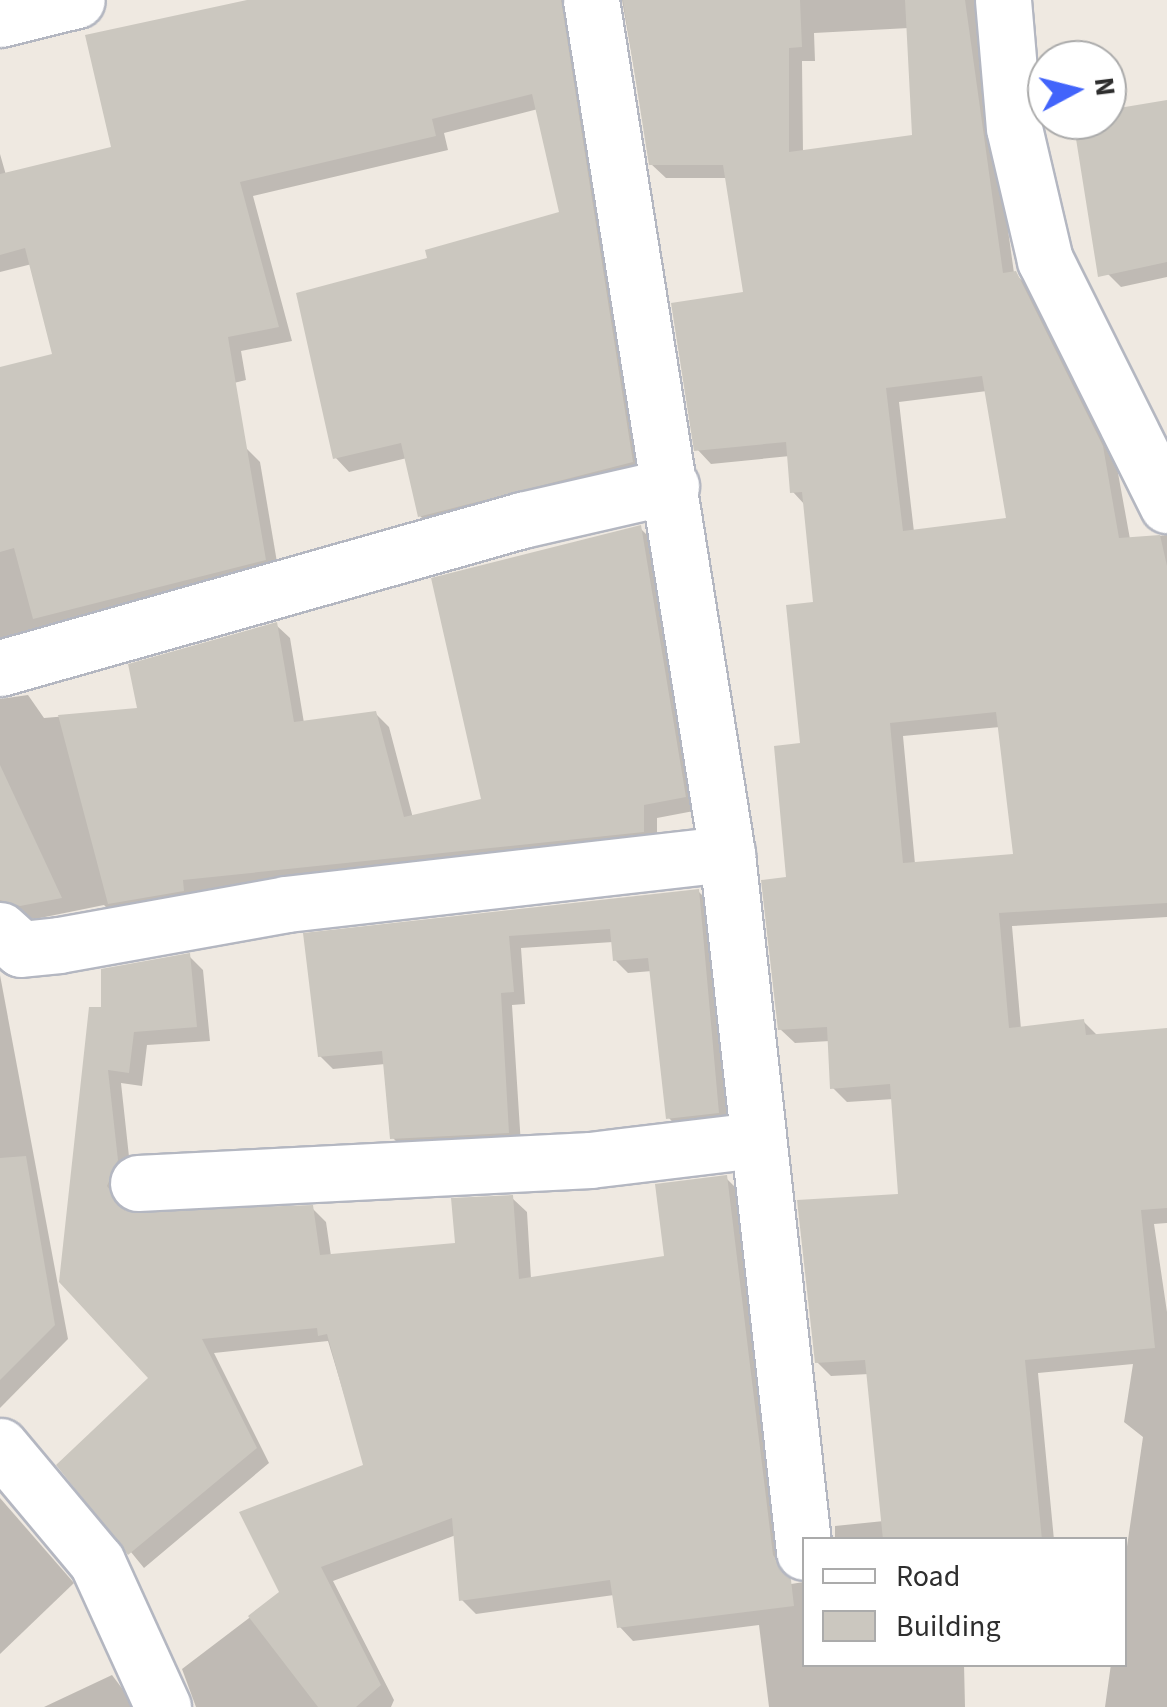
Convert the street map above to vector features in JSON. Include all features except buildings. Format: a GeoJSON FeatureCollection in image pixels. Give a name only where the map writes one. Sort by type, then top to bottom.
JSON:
{"type":"FeatureCollection","features":[{"type":"Feature","properties":{"kind":"street"},"geometry":{"type":"LineString","coordinates":[[0,19],[77,0]]}},
{"type":"Feature","properties":{"kind":"street"},"geometry":{"type":"LineString","coordinates":[[591,0],[672,486],[727,854],[802,1537]]}},
{"type":"Feature","properties":{"kind":"street"},"geometry":{"type":"LineString","coordinates":[[1003,0],[1014,128],[1046,260],[1167,505]]}},
{"type":"Feature","properties":{"kind":"street"},"geometry":{"type":"LineString","coordinates":[[0,668],[484,531],[672,486]]}},
{"type":"Feature","properties":{"kind":"street"},"geometry":{"type":"LineString","coordinates":[[0,930],[12,946],[40,947],[286,904],[727,854]]}},
{"type":"Feature","properties":{"kind":"street"},"geometry":{"type":"LineString","coordinates":[[138,1182],[590,1160],[756,1140]]}},
{"type":"Feature","properties":{"kind":"street"},"geometry":{"type":"LineString","coordinates":[[0,1446],[97,1562],[163,1707]]}}]}
